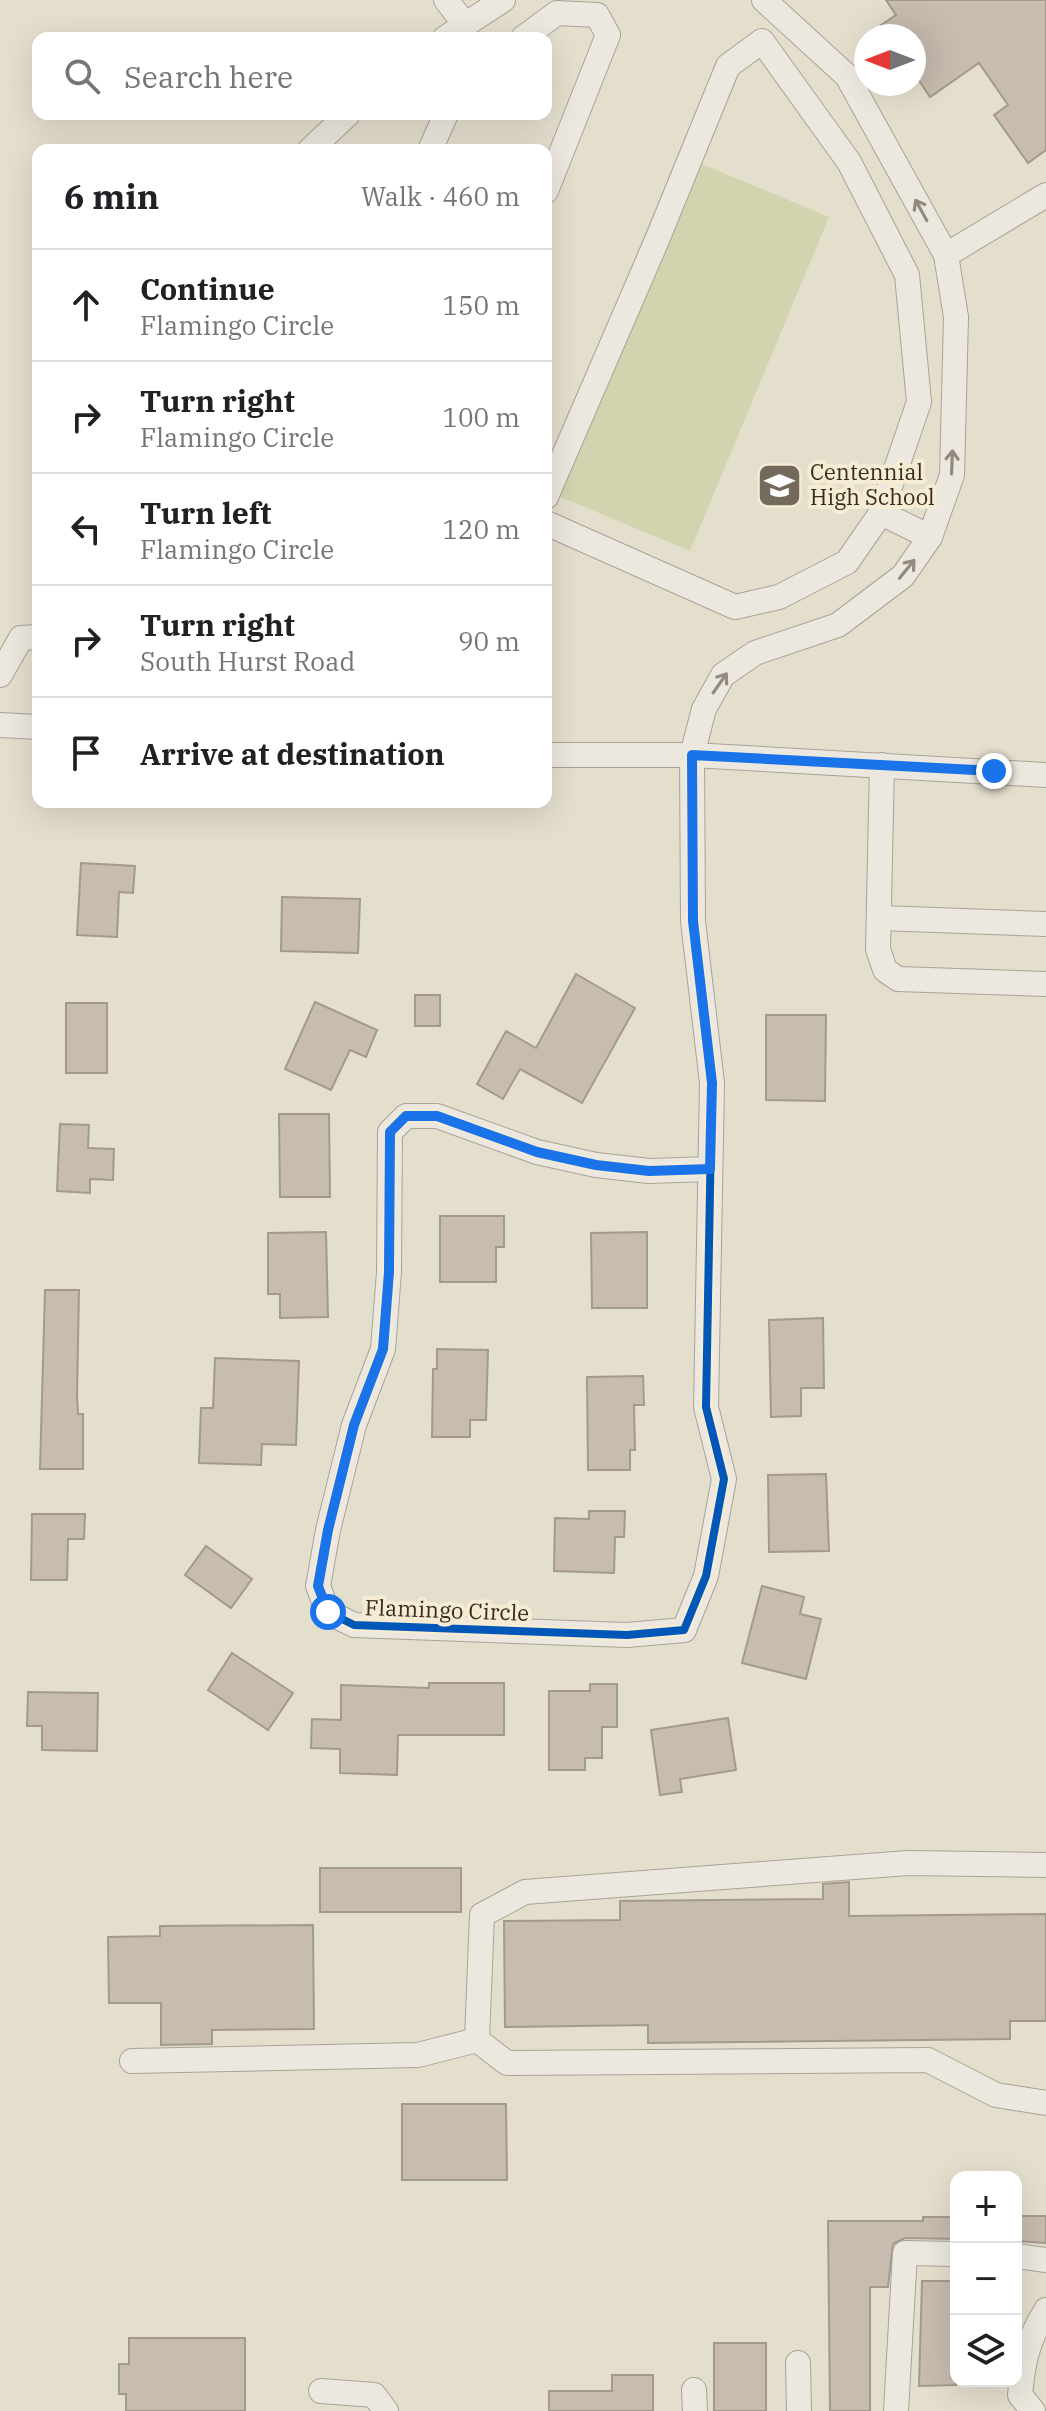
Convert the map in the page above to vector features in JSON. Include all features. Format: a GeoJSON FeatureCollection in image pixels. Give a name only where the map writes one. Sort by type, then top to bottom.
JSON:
{"type":"FeatureCollection","features":[{"type":"Feature","properties":{"kind":"street"},"geometry":{"type":"LineString","coordinates":[[446,0],[464,23]]}},
{"type":"Feature","properties":{"kind":"street"},"geometry":{"type":"LineString","coordinates":[[453,32],[503,0]]}},
{"type":"Feature","properties":{"kind":"street","name":"Flamingo Circle"},"geometry":{"type":"LineString","coordinates":[[710,1169],[649,1171],[596,1165],[537,1152],[437,1116],[406,1116],[390,1132],[389,1272],[383,1349],[354,1425],[328,1530],[318,1586],[328,1612],[354,1625],[627,1635],[684,1630],[706,1576],[724,1479],[706,1407],[712,1083],[693,921],[692,755],[704,709],[723,675],[755,653],[838,625],[903,576],[930,537],[952,475],[956,317],[946,255],[847,76],[764,0]]}},
{"type":"Feature","properties":{"kind":"street"},"geometry":{"type":"LineString","coordinates":[[531,32],[557,13],[597,15],[608,35],[552,176]]}},
{"type":"Feature","properties":{"kind":"street"},"geometry":{"type":"LineString","coordinates":[[552,483],[728,66],[762,41],[849,162],[907,275],[919,402],[881,513],[847,562],[779,597],[735,607],[552,526]]}},
{"type":"Feature","properties":{"kind":"street"},"geometry":{"type":"LineString","coordinates":[[316,144],[342,120]]}},
{"type":"Feature","properties":{"kind":"street"},"geometry":{"type":"LineString","coordinates":[[433,144],[443,120]]}},
{"type":"Feature","properties":{"kind":"street"},"geometry":{"type":"LineString","coordinates":[[946,255],[1046,195]]}},
{"type":"Feature","properties":{"kind":"street"},"geometry":{"type":"LineString","coordinates":[[881,513],[930,537]]}},
{"type":"Feature","properties":{"kind":"street"},"geometry":{"type":"LineString","coordinates":[[0,675],[21,638],[32,637]]}},
{"type":"Feature","properties":{"kind":"street"},"geometry":{"type":"LineString","coordinates":[[0,725],[32,727]]}},
{"type":"Feature","properties":{"kind":"street"},"geometry":{"type":"LineString","coordinates":[[552,755],[692,755],[1046,775]]}},
{"type":"Feature","properties":{"kind":"street"},"geometry":{"type":"LineString","coordinates":[[882,765],[878,949],[885,970],[898,979],[1046,984]]}},
{"type":"Feature","properties":{"kind":"street"},"geometry":{"type":"LineString","coordinates":[[880,918],[1046,924]]}},
{"type":"Feature","properties":{"kind":"street"},"geometry":{"type":"LineString","coordinates":[[477,2040],[482,1915],[525,1892],[908,1863],[1046,1865]]}},
{"type":"Feature","properties":{"kind":"street"},"geometry":{"type":"LineString","coordinates":[[132,2061],[418,2055],[477,2040]]}},
{"type":"Feature","properties":{"kind":"street"},"geometry":{"type":"LineString","coordinates":[[477,2040],[507,2063],[928,2060],[996,2095],[1046,2103]]}},
{"type":"Feature","properties":{"kind":"street"},"geometry":{"type":"LineString","coordinates":[[896,2411],[905,2253],[950,2254]]}},
{"type":"Feature","properties":{"kind":"street"},"geometry":{"type":"LineString","coordinates":[[1022,2257],[1046,2260]]}},
{"type":"Feature","properties":{"kind":"street"},"geometry":{"type":"LineString","coordinates":[[1033,2411],[1020,2395],[1023,2367],[1032,2332],[1046,2310]]}},
{"type":"Feature","properties":{"kind":"street"},"geometry":{"type":"LineString","coordinates":[[798,2363],[799,2411]]}},
{"type":"Feature","properties":{"kind":"street"},"geometry":{"type":"LineString","coordinates":[[321,2391],[374,2395],[386,2411]]}},
{"type":"Feature","properties":{"kind":"green space"},"geometry":{"type":"Polygon","coordinates":[[[678,154],[829,217],[690,551],[552,494],[552,457],[678,154]]]}},
{"type":"Feature","properties":{"kind":"building"},"geometry":{"type":"Polygon","coordinates":[[[886,0],[1046,0],[1046,150],[1028,163],[994,115],[1008,105],[979,63],[930,97],[926,91],[926,24],[882,24],[896,15],[886,0]]]}},
{"type":"Feature","properties":{"kind":"building"},"geometry":{"type":"Polygon","coordinates":[[[81,863],[135,866],[133,893],[119,892],[117,937],[77,935],[81,863]]]}},
{"type":"Feature","properties":{"kind":"building"},"geometry":{"type":"Polygon","coordinates":[[[282,897],[360,899],[358,953],[281,951],[282,897]]]}},
{"type":"Feature","properties":{"kind":"building"},"geometry":{"type":"Polygon","coordinates":[[[576,974],[635,1008],[582,1103],[520,1069],[503,1099],[477,1084],[506,1031],[536,1048],[576,974]]]}},
{"type":"Feature","properties":{"kind":"building"},"geometry":{"type":"Polygon","coordinates":[[[415,995],[440,995],[440,1026],[415,1026],[415,995]]]}},
{"type":"Feature","properties":{"kind":"building"},"geometry":{"type":"Polygon","coordinates":[[[315,1002],[377,1030],[366,1057],[350,1050],[331,1090],[285,1069],[315,1002]]]}},
{"type":"Feature","properties":{"kind":"building"},"geometry":{"type":"Polygon","coordinates":[[[66,1003],[107,1003],[107,1073],[66,1073],[66,1003]]]}},
{"type":"Feature","properties":{"kind":"building"},"geometry":{"type":"Polygon","coordinates":[[[766,1015],[826,1015],[825,1101],[766,1100],[766,1015]]]}},
{"type":"Feature","properties":{"kind":"building"},"geometry":{"type":"Polygon","coordinates":[[[279,1114],[329,1114],[330,1197],[280,1197],[279,1114]]]}},
{"type":"Feature","properties":{"kind":"building"},"geometry":{"type":"Polygon","coordinates":[[[60,1124],[89,1125],[88,1148],[114,1149],[113,1180],[90,1179],[90,1193],[57,1191],[60,1124]]]}},
{"type":"Feature","properties":{"kind":"building"},"geometry":{"type":"Polygon","coordinates":[[[440,1216],[504,1216],[504,1247],[496,1247],[496,1282],[440,1282],[440,1216]]]}},
{"type":"Feature","properties":{"kind":"building"},"geometry":{"type":"Polygon","coordinates":[[[326,1232],[328,1317],[280,1318],[280,1294],[268,1294],[268,1233],[326,1232]]]}},
{"type":"Feature","properties":{"kind":"building"},"geometry":{"type":"Polygon","coordinates":[[[647,1232],[647,1308],[592,1308],[591,1233],[647,1232]]]}},
{"type":"Feature","properties":{"kind":"building"},"geometry":{"type":"Polygon","coordinates":[[[45,1290],[79,1290],[77,1397],[78,1414],[83,1414],[83,1469],[40,1469],[45,1290]]]}},
{"type":"Feature","properties":{"kind":"building"},"geometry":{"type":"Polygon","coordinates":[[[823,1318],[824,1388],[801,1388],[801,1416],[771,1417],[769,1320],[823,1318]]]}},
{"type":"Feature","properties":{"kind":"building"},"geometry":{"type":"Polygon","coordinates":[[[437,1349],[488,1350],[486,1420],[470,1420],[470,1437],[432,1437],[433,1369],[437,1369],[437,1349]]]}},
{"type":"Feature","properties":{"kind":"building"},"geometry":{"type":"Polygon","coordinates":[[[215,1358],[299,1361],[296,1445],[262,1444],[261,1465],[199,1463],[201,1408],[213,1408],[215,1358]]]}},
{"type":"Feature","properties":{"kind":"building"},"geometry":{"type":"Polygon","coordinates":[[[643,1376],[644,1405],[634,1405],[635,1450],[630,1450],[630,1470],[588,1470],[587,1377],[643,1376]]]}},
{"type":"Feature","properties":{"kind":"building"},"geometry":{"type":"Polygon","coordinates":[[[826,1474],[829,1551],[769,1552],[768,1475],[826,1474]]]}},
{"type":"Feature","properties":{"kind":"building"},"geometry":{"type":"Polygon","coordinates":[[[589,1511],[625,1511],[624,1537],[615,1537],[614,1573],[554,1571],[555,1518],[589,1519],[589,1511]]]}},
{"type":"Feature","properties":{"kind":"building"},"geometry":{"type":"Polygon","coordinates":[[[32,1514],[85,1514],[84,1539],[68,1539],[67,1580],[31,1580],[32,1514]]]}},
{"type":"Feature","properties":{"kind":"building"},"geometry":{"type":"Polygon","coordinates":[[[206,1546],[252,1579],[231,1608],[185,1575],[206,1546]]]}},
{"type":"Feature","properties":{"kind":"building"},"geometry":{"type":"Polygon","coordinates":[[[762,1586],[804,1597],[800,1614],[821,1619],[806,1679],[742,1663],[762,1586]]]}},
{"type":"Feature","properties":{"kind":"building"},"geometry":{"type":"Polygon","coordinates":[[[232,1653],[293,1693],[268,1730],[208,1690],[232,1653]]]}},
{"type":"Feature","properties":{"kind":"building"},"geometry":{"type":"Polygon","coordinates":[[[429,1683],[504,1683],[504,1735],[398,1735],[397,1775],[340,1773],[340,1749],[311,1748],[312,1719],[341,1720],[341,1685],[429,1688],[429,1683]]]}},
{"type":"Feature","properties":{"kind":"building"},"geometry":{"type":"Polygon","coordinates":[[[590,1684],[617,1684],[617,1727],[602,1727],[602,1758],[585,1758],[585,1770],[549,1770],[549,1691],[590,1691],[590,1684]]]}},
{"type":"Feature","properties":{"kind":"building"},"geometry":{"type":"Polygon","coordinates":[[[28,1692],[98,1693],[97,1751],[42,1750],[42,1726],[27,1726],[28,1692]]]}},
{"type":"Feature","properties":{"kind":"building"},"geometry":{"type":"Polygon","coordinates":[[[728,1718],[736,1770],[680,1779],[682,1792],[660,1795],[651,1730],[728,1718]]]}},
{"type":"Feature","properties":{"kind":"building"},"geometry":{"type":"Polygon","coordinates":[[[320,1868],[461,1868],[461,1912],[320,1912],[320,1868]]]}},
{"type":"Feature","properties":{"kind":"building"},"geometry":{"type":"Polygon","coordinates":[[[849,1882],[849,1916],[1046,1914],[1046,2021],[1010,2021],[1010,2039],[648,2043],[648,2025],[505,2027],[504,1921],[620,1920],[620,1901],[823,1899],[823,1884],[849,1882]]]}},
{"type":"Feature","properties":{"kind":"building"},"geometry":{"type":"Polygon","coordinates":[[[313,1925],[314,2029],[212,2030],[212,2044],[161,2045],[161,2003],[109,2003],[108,1937],[160,1936],[160,1926],[313,1925]]]}},
{"type":"Feature","properties":{"kind":"building"},"geometry":{"type":"Polygon","coordinates":[[[402,2104],[506,2104],[507,2180],[402,2180],[402,2104]]]}},
{"type":"Feature","properties":{"kind":"building"},"geometry":{"type":"Polygon","coordinates":[[[1022,2216],[1046,2216],[1046,2243],[1022,2241],[1022,2216]]]}},
{"type":"Feature","properties":{"kind":"building"},"geometry":{"type":"Polygon","coordinates":[[[923,2217],[950,2217],[950,2239],[905,2238],[893,2244],[888,2287],[870,2287],[870,2411],[830,2411],[828,2221],[923,2221],[923,2217]]]}},
{"type":"Feature","properties":{"kind":"building"},"geometry":{"type":"Polygon","coordinates":[[[922,2281],[950,2281],[950,2385],[919,2386],[922,2281]]]}},
{"type":"Feature","properties":{"kind":"building"},"geometry":{"type":"Polygon","coordinates":[[[129,2338],[245,2338],[245,2411],[126,2411],[126,2394],[119,2394],[119,2364],[129,2364],[129,2338]]]}},
{"type":"Feature","properties":{"kind":"building"},"geometry":{"type":"Polygon","coordinates":[[[714,2343],[766,2343],[766,2411],[714,2411],[714,2343]]]}},
{"type":"Feature","properties":{"kind":"building"},"geometry":{"type":"Polygon","coordinates":[[[612,2375],[653,2375],[653,2411],[549,2411],[549,2391],[612,2391],[612,2375]]]}},
{"type":"Feature","properties":{"kind":"cycle path"},"geometry":{"type":"LineString","coordinates":[[692,755],[693,921],[712,1083],[706,1407],[724,1479],[706,1576],[684,1630],[627,1635],[354,1625],[328,1612],[318,1586],[328,1530],[354,1425],[383,1349],[389,1272],[390,1132],[406,1116],[437,1116],[537,1152],[596,1165],[649,1171],[710,1169]]}},
{"type":"Feature","properties":{"kind":"place","name":"Centennial High School"},"geometry":{"type":"Point","coordinates":[779,485]}},
{"type":"Feature","properties":{"kind":"route"},"geometry":{"type":"LineString","coordinates":[[328,1612],[318,1586],[328,1530],[354,1425],[383,1349],[389,1272],[390,1132],[406,1116],[437,1116],[537,1152],[596,1165],[649,1171],[710,1169],[712,1083],[693,921],[692,755],[994,771]]}}]}
